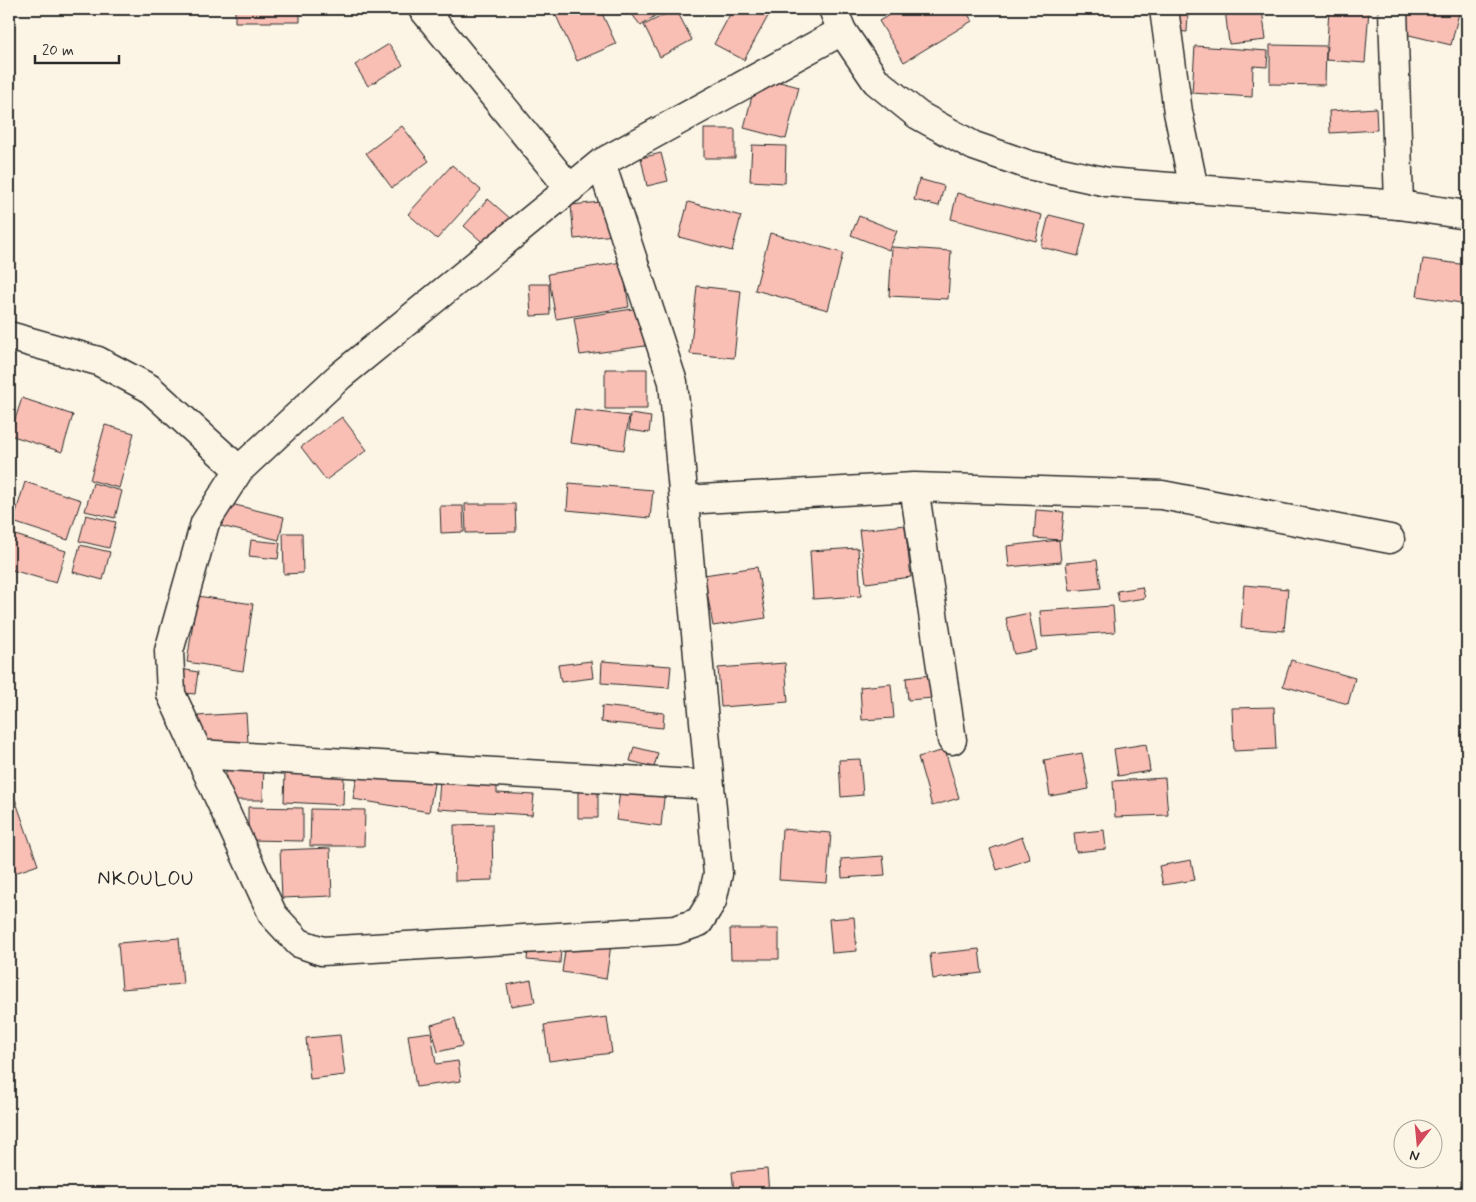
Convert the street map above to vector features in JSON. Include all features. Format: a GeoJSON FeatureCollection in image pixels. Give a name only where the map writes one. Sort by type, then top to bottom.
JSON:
{"type":"FeatureCollection","features":[{"type":"Feature","properties":{"kind":"street"},"geometry":{"type":"LineString","coordinates":[[423,9],[570,188]]}},
{"type":"Feature","properties":{"kind":"street"},"geometry":{"type":"LineString","coordinates":[[1164,9],[1178,112],[1194,189]]}},
{"type":"Feature","properties":{"kind":"street"},"geometry":{"type":"LineString","coordinates":[[1393,9],[1399,205]]}},
{"type":"Feature","properties":{"kind":"street"},"geometry":{"type":"LineString","coordinates":[[601,163],[673,382],[718,874],[712,901],[699,922],[676,930],[322,951],[299,944],[273,915],[171,694],[169,651],[205,522],[239,470],[340,376],[601,163],[838,20],[876,82],[918,115],[974,146],[1029,165],[1107,182],[1399,205],[1467,215]]}},
{"type":"Feature","properties":{"kind":"street"},"geometry":{"type":"LineString","coordinates":[[9,336],[98,361],[150,388],[239,470]]}},
{"type":"Feature","properties":{"kind":"street"},"geometry":{"type":"LineString","coordinates":[[684,500],[914,487],[1162,494],[1390,539]]}},
{"type":"Feature","properties":{"kind":"street"},"geometry":{"type":"LineString","coordinates":[[914,487],[952,740]]}},
{"type":"Feature","properties":{"kind":"street"},"geometry":{"type":"LineString","coordinates":[[198,754],[710,785]]}},
{"type":"Feature","properties":{"kind":"building"},"geometry":{"type":"Polygon","coordinates":[[[235,9],[300,9],[300,22],[235,22],[235,9]]]}},
{"type":"Feature","properties":{"kind":"building"},"geometry":{"type":"Polygon","coordinates":[[[553,9],[600,9],[616,44],[577,61],[553,9]]]}},
{"type":"Feature","properties":{"kind":"building"},"geometry":{"type":"Polygon","coordinates":[[[628,9],[664,9],[641,26],[628,9]]]}},
{"type":"Feature","properties":{"kind":"building"},"geometry":{"type":"Polygon","coordinates":[[[676,9],[692,40],[660,57],[644,25],[676,9]]]}},
{"type":"Feature","properties":{"kind":"building"},"geometry":{"type":"Polygon","coordinates":[[[733,9],[772,9],[744,60],[714,44],[733,9]]]}},
{"type":"Feature","properties":{"kind":"building"},"geometry":{"type":"Polygon","coordinates":[[[899,9],[965,9],[972,21],[904,62],[879,21],[899,9]]]}},
{"type":"Feature","properties":{"kind":"building"},"geometry":{"type":"Polygon","coordinates":[[[1225,9],[1262,9],[1266,40],[1229,44],[1225,9]]]}},
{"type":"Feature","properties":{"kind":"building"},"geometry":{"type":"Polygon","coordinates":[[[1329,9],[1369,9],[1365,63],[1326,60],[1329,9]]]}},
{"type":"Feature","properties":{"kind":"building"},"geometry":{"type":"Polygon","coordinates":[[[1407,9],[1460,9],[1451,45],[1401,33],[1407,9]]]}},
{"type":"Feature","properties":{"kind":"building"},"geometry":{"type":"Polygon","coordinates":[[[1172,13],[1188,14],[1187,32],[1172,31],[1172,13]]]}},
{"type":"Feature","properties":{"kind":"building"},"geometry":{"type":"Polygon","coordinates":[[[389,44],[403,65],[368,86],[355,65],[389,44]]]}},
{"type":"Feature","properties":{"kind":"building"},"geometry":{"type":"Polygon","coordinates":[[[1270,45],[1326,46],[1325,85],[1270,84],[1270,45]]]}},
{"type":"Feature","properties":{"kind":"building"},"geometry":{"type":"Polygon","coordinates":[[[1195,46],[1268,51],[1267,67],[1253,66],[1252,97],[1192,93],[1195,46]]]}},
{"type":"Feature","properties":{"kind":"building"},"geometry":{"type":"Polygon","coordinates":[[[757,76],[799,87],[786,139],[744,128],[757,76]]]}},
{"type":"Feature","properties":{"kind":"building"},"geometry":{"type":"Polygon","coordinates":[[[1376,108],[1377,130],[1330,133],[1329,111],[1376,108]]]}},
{"type":"Feature","properties":{"kind":"building"},"geometry":{"type":"Polygon","coordinates":[[[402,126],[429,161],[392,188],[366,153],[402,126]]]}},
{"type":"Feature","properties":{"kind":"building"},"geometry":{"type":"Polygon","coordinates":[[[704,129],[735,129],[735,158],[704,158],[704,129]]]}},
{"type":"Feature","properties":{"kind":"building"},"geometry":{"type":"Polygon","coordinates":[[[752,145],[786,146],[785,183],[750,181],[752,145]]]}},
{"type":"Feature","properties":{"kind":"building"},"geometry":{"type":"Polygon","coordinates":[[[661,153],[668,181],[647,186],[641,158],[661,153]]]}},
{"type":"Feature","properties":{"kind":"building"},"geometry":{"type":"Polygon","coordinates":[[[452,165],[481,190],[437,239],[408,214],[452,165]]]}},
{"type":"Feature","properties":{"kind":"building"},"geometry":{"type":"Polygon","coordinates":[[[919,179],[944,186],[939,206],[914,200],[919,179]]]}},
{"type":"Feature","properties":{"kind":"building"},"geometry":{"type":"Polygon","coordinates":[[[957,193],[1042,215],[1036,241],[951,219],[957,193]]]}},
{"type":"Feature","properties":{"kind":"building"},"geometry":{"type":"Polygon","coordinates":[[[488,199],[520,227],[496,254],[464,226],[488,199]]]}},
{"type":"Feature","properties":{"kind":"building"},"geometry":{"type":"Polygon","coordinates":[[[621,200],[625,234],[574,239],[571,205],[621,200]]]}},
{"type":"Feature","properties":{"kind":"building"},"geometry":{"type":"Polygon","coordinates":[[[688,202],[741,216],[732,251],[679,237],[688,202]]]}},
{"type":"Feature","properties":{"kind":"building"},"geometry":{"type":"Polygon","coordinates":[[[1049,215],[1086,224],[1078,256],[1041,247],[1049,215]]]}},
{"type":"Feature","properties":{"kind":"building"},"geometry":{"type":"Polygon","coordinates":[[[859,216],[897,231],[889,250],[851,235],[859,216]]]}},
{"type":"Feature","properties":{"kind":"building"},"geometry":{"type":"Polygon","coordinates":[[[770,233],[843,253],[828,310],[755,290],[770,233]]]}},
{"type":"Feature","properties":{"kind":"building"},"geometry":{"type":"Polygon","coordinates":[[[892,247],[951,251],[948,299],[889,296],[892,247]]]}},
{"type":"Feature","properties":{"kind":"building"},"geometry":{"type":"Polygon","coordinates":[[[1423,259],[1467,265],[1467,304],[1417,296],[1423,259]]]}},
{"type":"Feature","properties":{"kind":"building"},"geometry":{"type":"Polygon","coordinates":[[[622,262],[629,307],[556,319],[548,274],[622,262]]]}},
{"type":"Feature","properties":{"kind":"building"},"geometry":{"type":"Polygon","coordinates":[[[529,284],[549,284],[550,315],[531,316],[529,284]]]}},
{"type":"Feature","properties":{"kind":"building"},"geometry":{"type":"Polygon","coordinates":[[[697,286],[741,291],[734,358],[690,354],[697,286]]]}},
{"type":"Feature","properties":{"kind":"building"},"geometry":{"type":"Polygon","coordinates":[[[639,308],[645,346],[580,355],[574,318],[639,308]]]}},
{"type":"Feature","properties":{"kind":"building"},"geometry":{"type":"Polygon","coordinates":[[[605,369],[647,369],[647,409],[605,409],[605,369]]]}},
{"type":"Feature","properties":{"kind":"building"},"geometry":{"type":"Polygon","coordinates":[[[22,398],[73,415],[62,452],[10,435],[22,398]]]}},
{"type":"Feature","properties":{"kind":"building"},"geometry":{"type":"Polygon","coordinates":[[[575,409],[629,416],[624,450],[570,443],[575,409]]]}},
{"type":"Feature","properties":{"kind":"building"},"geometry":{"type":"Polygon","coordinates":[[[630,414],[651,417],[649,433],[629,430],[630,414]]]}},
{"type":"Feature","properties":{"kind":"building"},"geometry":{"type":"Polygon","coordinates":[[[342,417],[367,450],[326,480],[301,447],[342,417]]]}},
{"type":"Feature","properties":{"kind":"building"},"geometry":{"type":"Polygon","coordinates":[[[105,425],[134,433],[119,488],[90,480],[105,425]]]}},
{"type":"Feature","properties":{"kind":"building"},"geometry":{"type":"Polygon","coordinates":[[[25,482],[81,500],[68,540],[13,522],[25,482]]]}},
{"type":"Feature","properties":{"kind":"building"},"geometry":{"type":"Polygon","coordinates":[[[93,483],[122,491],[115,518],[85,511],[93,483]]]}},
{"type":"Feature","properties":{"kind":"building"},"geometry":{"type":"Polygon","coordinates":[[[569,483],[653,490],[650,518],[567,510],[569,483]]]}},
{"type":"Feature","properties":{"kind":"building"},"geometry":{"type":"Polygon","coordinates":[[[227,503],[284,517],[279,540],[221,526],[227,503]]]}},
{"type":"Feature","properties":{"kind":"building"},"geometry":{"type":"Polygon","coordinates":[[[465,504],[515,504],[516,532],[466,533],[465,504]]]}},
{"type":"Feature","properties":{"kind":"building"},"geometry":{"type":"Polygon","coordinates":[[[440,506],[463,506],[464,532],[441,533],[440,506]]]}},
{"type":"Feature","properties":{"kind":"building"},"geometry":{"type":"Polygon","coordinates":[[[1036,510],[1064,512],[1061,540],[1034,538],[1036,510]]]}},
{"type":"Feature","properties":{"kind":"building"},"geometry":{"type":"Polygon","coordinates":[[[86,515],[116,522],[109,548],[79,541],[86,515]]]}},
{"type":"Feature","properties":{"kind":"building"},"geometry":{"type":"Polygon","coordinates":[[[905,525],[911,577],[866,583],[859,530],[905,525]]]}},
{"type":"Feature","properties":{"kind":"building"},"geometry":{"type":"Polygon","coordinates":[[[9,533],[66,551],[56,583],[9,569],[9,533]]]}},
{"type":"Feature","properties":{"kind":"building"},"geometry":{"type":"Polygon","coordinates":[[[283,533],[302,533],[303,573],[284,574],[283,533]]]}},
{"type":"Feature","properties":{"kind":"building"},"geometry":{"type":"Polygon","coordinates":[[[251,540],[280,543],[278,559],[249,556],[251,540]]]}},
{"type":"Feature","properties":{"kind":"building"},"geometry":{"type":"Polygon","coordinates":[[[1059,540],[1061,562],[1009,567],[1007,546],[1059,540]]]}},
{"type":"Feature","properties":{"kind":"building"},"geometry":{"type":"Polygon","coordinates":[[[80,545],[110,552],[103,580],[73,572],[80,545]]]}},
{"type":"Feature","properties":{"kind":"building"},"geometry":{"type":"Polygon","coordinates":[[[858,548],[861,596],[813,599],[810,551],[858,548]]]}},
{"type":"Feature","properties":{"kind":"building"},"geometry":{"type":"Polygon","coordinates":[[[1097,560],[1101,588],[1070,591],[1066,563],[1097,560]]]}},
{"type":"Feature","properties":{"kind":"building"},"geometry":{"type":"Polygon","coordinates":[[[757,567],[766,618],[713,626],[704,575],[757,567]]]}},
{"type":"Feature","properties":{"kind":"building"},"geometry":{"type":"Polygon","coordinates":[[[1244,585],[1288,589],[1284,631],[1241,628],[1244,585]]]}},
{"type":"Feature","properties":{"kind":"building"},"geometry":{"type":"Polygon","coordinates":[[[1142,587],[1145,598],[1119,602],[1117,591],[1142,587]]]}},
{"type":"Feature","properties":{"kind":"building"},"geometry":{"type":"Polygon","coordinates":[[[197,596],[253,604],[243,671],[187,662],[197,596]]]}},
{"type":"Feature","properties":{"kind":"building"},"geometry":{"type":"Polygon","coordinates":[[[1113,606],[1115,632],[1042,637],[1040,611],[1113,606]]]}},
{"type":"Feature","properties":{"kind":"building"},"geometry":{"type":"Polygon","coordinates":[[[1029,613],[1037,650],[1014,654],[1006,618],[1029,613]]]}},
{"type":"Feature","properties":{"kind":"building"},"geometry":{"type":"Polygon","coordinates":[[[1291,660],[1355,678],[1348,704],[1283,686],[1291,660]]]}},
{"type":"Feature","properties":{"kind":"building"},"geometry":{"type":"Polygon","coordinates":[[[591,661],[593,678],[561,682],[558,665],[591,661]]]}},
{"type":"Feature","properties":{"kind":"building"},"geometry":{"type":"Polygon","coordinates":[[[602,661],[671,666],[669,688],[601,683],[602,661]]]}},
{"type":"Feature","properties":{"kind":"building"},"geometry":{"type":"Polygon","coordinates":[[[785,663],[788,702],[721,707],[718,668],[785,663]]]}},
{"type":"Feature","properties":{"kind":"building"},"geometry":{"type":"Polygon","coordinates":[[[175,668],[198,672],[195,694],[172,692],[175,668]]]}},
{"type":"Feature","properties":{"kind":"building"},"geometry":{"type":"Polygon","coordinates":[[[931,675],[933,698],[908,700],[906,678],[931,675]]]}},
{"type":"Feature","properties":{"kind":"building"},"geometry":{"type":"Polygon","coordinates":[[[891,684],[894,718],[862,720],[860,687],[891,684]]]}},
{"type":"Feature","properties":{"kind":"building"},"geometry":{"type":"Polygon","coordinates":[[[602,706],[664,713],[663,728],[601,722],[602,706]]]}},
{"type":"Feature","properties":{"kind":"building"},"geometry":{"type":"Polygon","coordinates":[[[1274,707],[1276,749],[1234,751],[1232,708],[1274,707]]]}},
{"type":"Feature","properties":{"kind":"building"},"geometry":{"type":"Polygon","coordinates":[[[246,713],[248,743],[200,746],[197,716],[246,713]]]}},
{"type":"Feature","properties":{"kind":"building"},"geometry":{"type":"Polygon","coordinates":[[[9,728],[15,730],[9,751],[9,728]]]}},
{"type":"Feature","properties":{"kind":"building"},"geometry":{"type":"Polygon","coordinates":[[[1146,744],[1150,771],[1118,776],[1114,749],[1146,744]]]}},
{"type":"Feature","properties":{"kind":"building"},"geometry":{"type":"Polygon","coordinates":[[[634,747],[658,753],[654,767],[630,761],[634,747]]]}},
{"type":"Feature","properties":{"kind":"building"},"geometry":{"type":"Polygon","coordinates":[[[945,750],[959,798],[932,806],[918,757],[945,750]]]}},
{"type":"Feature","properties":{"kind":"building"},"geometry":{"type":"Polygon","coordinates":[[[1082,753],[1089,789],[1050,796],[1044,760],[1082,753]]]}},
{"type":"Feature","properties":{"kind":"building"},"geometry":{"type":"Polygon","coordinates":[[[860,759],[863,795],[841,797],[839,760],[860,759]]]}},
{"type":"Feature","properties":{"kind":"building"},"geometry":{"type":"Polygon","coordinates":[[[226,760],[264,760],[263,800],[226,800],[226,760]]]}},
{"type":"Feature","properties":{"kind":"building"},"geometry":{"type":"Polygon","coordinates":[[[285,771],[344,774],[343,805],[284,802],[285,771]]]}},
{"type":"Feature","properties":{"kind":"building"},"geometry":{"type":"Polygon","coordinates":[[[358,771],[435,778],[429,812],[353,799],[358,771]]]}},
{"type":"Feature","properties":{"kind":"building"},"geometry":{"type":"Polygon","coordinates":[[[1165,778],[1168,815],[1115,817],[1113,781],[1165,778]]]}},
{"type":"Feature","properties":{"kind":"building"},"geometry":{"type":"Polygon","coordinates":[[[440,779],[497,782],[497,793],[534,795],[532,815],[438,809],[440,779]]]}},
{"type":"Feature","properties":{"kind":"building"},"geometry":{"type":"Polygon","coordinates":[[[621,784],[665,789],[661,826],[616,820],[621,784]]]}},
{"type":"Feature","properties":{"kind":"building"},"geometry":{"type":"Polygon","coordinates":[[[598,790],[598,818],[578,818],[578,791],[598,790]]]}},
{"type":"Feature","properties":{"kind":"building"},"geometry":{"type":"Polygon","coordinates":[[[15,799],[38,865],[9,875],[9,801],[15,799]]]}},
{"type":"Feature","properties":{"kind":"building"},"geometry":{"type":"Polygon","coordinates":[[[248,807],[303,808],[303,841],[248,840],[248,807]]]}},
{"type":"Feature","properties":{"kind":"building"},"geometry":{"type":"Polygon","coordinates":[[[311,809],[365,810],[364,846],[310,846],[311,809]]]}},
{"type":"Feature","properties":{"kind":"building"},"geometry":{"type":"Polygon","coordinates":[[[492,824],[493,880],[455,881],[454,825],[492,824]]]}},
{"type":"Feature","properties":{"kind":"building"},"geometry":{"type":"Polygon","coordinates":[[[782,829],[831,833],[827,883],[779,880],[782,829]]]}},
{"type":"Feature","properties":{"kind":"building"},"geometry":{"type":"Polygon","coordinates":[[[1104,830],[1106,849],[1076,852],[1074,833],[1104,830]]]}},
{"type":"Feature","properties":{"kind":"building"},"geometry":{"type":"Polygon","coordinates":[[[1022,837],[1030,859],[997,870],[990,849],[1022,837]]]}},
{"type":"Feature","properties":{"kind":"building"},"geometry":{"type":"Polygon","coordinates":[[[330,848],[332,896],[282,898],[280,850],[330,848]]]}},
{"type":"Feature","properties":{"kind":"building"},"geometry":{"type":"Polygon","coordinates":[[[883,856],[885,875],[842,878],[841,859],[883,856]]]}},
{"type":"Feature","properties":{"kind":"building"},"geometry":{"type":"Polygon","coordinates":[[[1191,860],[1195,880],[1163,885],[1159,866],[1191,860]]]}},
{"type":"Feature","properties":{"kind":"building"},"geometry":{"type":"Polygon","coordinates":[[[854,917],[857,951],[832,953],[829,919],[854,917]]]}},
{"type":"Feature","properties":{"kind":"building"},"geometry":{"type":"Polygon","coordinates":[[[730,929],[779,929],[779,959],[731,959],[730,929]]]}},
{"type":"Feature","properties":{"kind":"building"},"geometry":{"type":"Polygon","coordinates":[[[530,930],[562,933],[560,963],[527,960],[530,930]]]}},
{"type":"Feature","properties":{"kind":"building"},"geometry":{"type":"Polygon","coordinates":[[[568,930],[612,938],[606,979],[562,972],[568,930]]]}},
{"type":"Feature","properties":{"kind":"building"},"geometry":{"type":"Polygon","coordinates":[[[179,938],[183,984],[122,989],[118,943],[179,938]]]}},
{"type":"Feature","properties":{"kind":"building"},"geometry":{"type":"Polygon","coordinates":[[[979,949],[982,973],[933,979],[930,954],[979,949]]]}},
{"type":"Feature","properties":{"kind":"building"},"geometry":{"type":"Polygon","coordinates":[[[531,980],[535,1002],[511,1006],[507,985],[531,980]]]}},
{"type":"Feature","properties":{"kind":"building"},"geometry":{"type":"Polygon","coordinates":[[[607,1017],[612,1053],[549,1061],[544,1025],[607,1017]]]}},
{"type":"Feature","properties":{"kind":"building"},"geometry":{"type":"Polygon","coordinates":[[[455,1018],[462,1046],[438,1052],[431,1025],[455,1018]]]}},
{"type":"Feature","properties":{"kind":"building"},"geometry":{"type":"Polygon","coordinates":[[[431,1032],[436,1064],[458,1061],[461,1081],[416,1087],[408,1035],[431,1032]]]}},
{"type":"Feature","properties":{"kind":"building"},"geometry":{"type":"Polygon","coordinates":[[[340,1035],[345,1075],[310,1079],[306,1038],[340,1035]]]}},
{"type":"Feature","properties":{"kind":"building"},"geometry":{"type":"Polygon","coordinates":[[[767,1169],[769,1193],[734,1193],[732,1172],[767,1169]]]}},
{"type":"Feature","properties":{"kind":"district","name":"NKOULOU"},"geometry":{"type":"Point","coordinates":[146,878]}}]}
